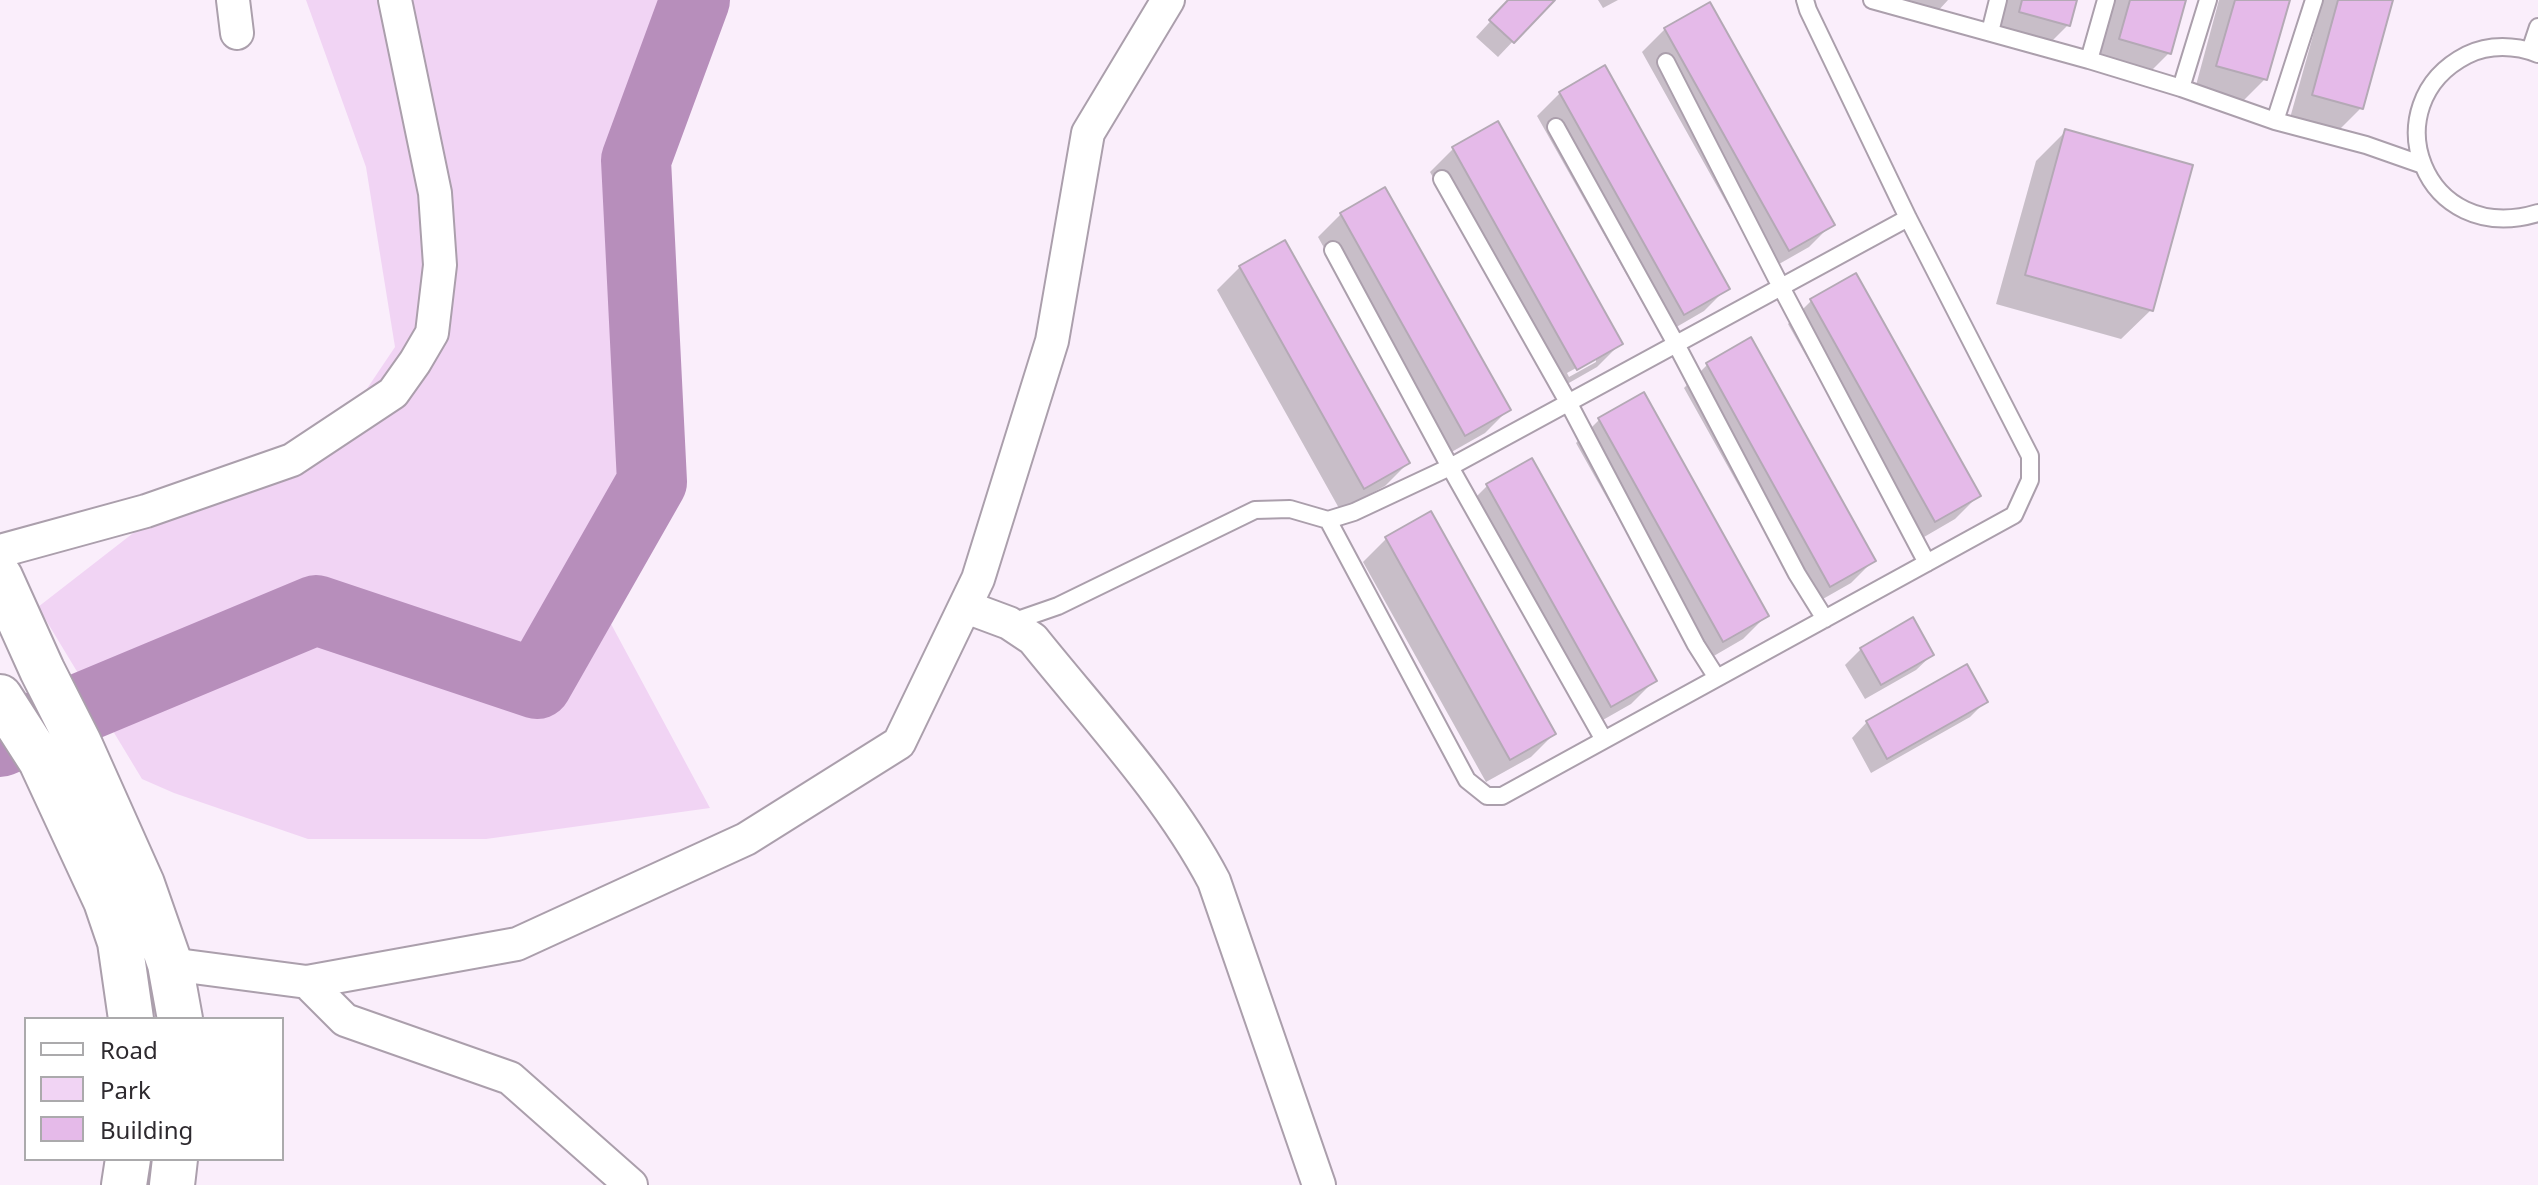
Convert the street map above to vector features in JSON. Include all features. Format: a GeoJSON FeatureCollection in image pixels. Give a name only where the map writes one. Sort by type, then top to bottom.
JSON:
{"type":"FeatureCollection","features":[{"type":"Feature","properties":{"kind":"main road"},"geometry":{"type":"LineString","coordinates":[[0,577],[42,670],[60,752],[120,942],[131,1017]]}},
{"type":"Feature","properties":{"kind":"main road"},"geometry":{"type":"LineString","coordinates":[[0,697],[60,752],[142,884],[170,964],[180,1017]]}},
{"type":"Feature","properties":{"kind":"main road"},"geometry":{"type":"LineString","coordinates":[[124,1185],[128,1161]]}},
{"type":"Feature","properties":{"kind":"main road"},"geometry":{"type":"LineString","coordinates":[[172,1185],[175,1161]]}},
{"type":"Feature","properties":{"kind":"street"},"geometry":{"type":"LineString","coordinates":[[233,0],[237,33]]}},
{"type":"Feature","properties":{"kind":"street"},"geometry":{"type":"LineString","coordinates":[[0,551],[146,511],[292,460],[393,393],[432,333],[440,265],[435,193],[395,0]]}},
{"type":"Feature","properties":{"kind":"street"},"geometry":{"type":"LineString","coordinates":[[170,964],[307,982],[517,944],[746,839],[899,743],[978,579],[1052,341],[1088,133],[1168,0]]}},
{"type":"Feature","properties":{"kind":"street"},"geometry":{"type":"LineString","coordinates":[[966,607],[1009,623],[1033,639],[1143,776],[1199,853],[1214,881],[1319,1185]]}},
{"type":"Feature","properties":{"kind":"street"},"geometry":{"type":"LineString","coordinates":[[307,982],[345,1020],[510,1078],[631,1185]]}},
{"type":"Feature","properties":{"kind":"lane"},"geometry":{"type":"LineString","coordinates":[[1328,520],[1467,780],[1487,796],[1502,796],[2014,515],[2030,480],[2030,456],[1908,218],[1805,0]]}},
{"type":"Feature","properties":{"kind":"lane"},"geometry":{"type":"LineString","coordinates":[[1872,0],[2089,60],[2275,121],[2366,145],[2423,165]]}},
{"type":"Feature","properties":{"kind":"lane"},"geometry":{"type":"LineString","coordinates":[[1990,32],[1998,0]]}},
{"type":"Feature","properties":{"kind":"lane"},"geometry":{"type":"LineString","coordinates":[[2089,60],[2106,0]]}},
{"type":"Feature","properties":{"kind":"lane"},"geometry":{"type":"LineString","coordinates":[[2181,88],[2208,0]]}},
{"type":"Feature","properties":{"kind":"lane"},"geometry":{"type":"LineString","coordinates":[[2275,121],[2314,0]]}},
{"type":"Feature","properties":{"kind":"lane"},"geometry":{"type":"LineString","coordinates":[[2538,27],[2534,53],[2511,47],[2492,47],[2455,61],[2440,74],[2429,90],[2417,127],[2423,165],[2432,183],[2445,198],[2479,217],[2518,219],[2538,213]]}},
{"type":"Feature","properties":{"kind":"lane"},"geometry":{"type":"LineString","coordinates":[[1666,62],[1927,563]]}},
{"type":"Feature","properties":{"kind":"lane"},"geometry":{"type":"LineString","coordinates":[[1556,127],[1676,344],[1797,574],[1825,619]]}},
{"type":"Feature","properties":{"kind":"lane"},"geometry":{"type":"LineString","coordinates":[[1442,179],[1568,402],[1696,645],[1717,678]]}},
{"type":"Feature","properties":{"kind":"lane"},"geometry":{"type":"LineString","coordinates":[[1009,623],[1058,606],[1255,510],[1290,509],[1328,520],[1354,512],[1450,467],[1908,218]]}},
{"type":"Feature","properties":{"kind":"lane"},"geometry":{"type":"LineString","coordinates":[[1333,250],[1450,467],[1604,740]]}},
{"type":"Feature","properties":{"kind":"green space"},"geometry":{"type":"Polygon","coordinates":[[[306,0],[695,0],[636,160],[652,482],[610,622],[710,808],[486,839],[308,839],[142,779],[38,607],[159,513],[323,454],[395,347],[366,167],[306,0]]]}},
{"type":"Feature","properties":{"kind":"building"},"geometry":{"type":"Polygon","coordinates":[[[1508,0],[1555,0],[1514,43],[1489,20],[1508,0]]]}},
{"type":"Feature","properties":{"kind":"building"},"geometry":{"type":"Polygon","coordinates":[[[2022,0],[2077,0],[2070,26],[2019,12],[2022,0]]]}},
{"type":"Feature","properties":{"kind":"building"},"geometry":{"type":"Polygon","coordinates":[[[2130,0],[2186,0],[2171,54],[2119,39],[2130,0]]]}},
{"type":"Feature","properties":{"kind":"building"},"geometry":{"type":"Polygon","coordinates":[[[2235,0],[2290,0],[2267,80],[2216,66],[2235,0]]]}},
{"type":"Feature","properties":{"kind":"building"},"geometry":{"type":"Polygon","coordinates":[[[2338,0],[2393,0],[2363,109],[2312,95],[2338,0]]]}},
{"type":"Feature","properties":{"kind":"building"},"geometry":{"type":"Polygon","coordinates":[[[1710,2],[1835,225],[1789,251],[1664,28],[1710,2]]]}},
{"type":"Feature","properties":{"kind":"building"},"geometry":{"type":"Polygon","coordinates":[[[1605,65],[1730,289],[1684,315],[1559,92],[1605,65]]]}},
{"type":"Feature","properties":{"kind":"building"},"geometry":{"type":"Polygon","coordinates":[[[1498,121],[1623,344],[1577,370],[1452,147],[1498,121]]]}},
{"type":"Feature","properties":{"kind":"building"},"geometry":{"type":"Polygon","coordinates":[[[2065,129],[2193,165],[2153,311],[2025,275],[2065,129]]]}},
{"type":"Feature","properties":{"kind":"building"},"geometry":{"type":"Polygon","coordinates":[[[1385,187],[1511,410],[1465,436],[1340,213],[1385,187]]]}},
{"type":"Feature","properties":{"kind":"building"},"geometry":{"type":"Polygon","coordinates":[[[1285,240],[1410,463],[1364,489],[1239,266],[1285,240]]]}},
{"type":"Feature","properties":{"kind":"building"},"geometry":{"type":"Polygon","coordinates":[[[1856,273],[1981,496],[1935,522],[1810,299],[1856,273]]]}},
{"type":"Feature","properties":{"kind":"building"},"geometry":{"type":"Polygon","coordinates":[[[1751,337],[1876,561],[1830,587],[1706,363],[1751,337]]]}},
{"type":"Feature","properties":{"kind":"building"},"geometry":{"type":"Polygon","coordinates":[[[1644,392],[1769,616],[1723,642],[1598,418],[1644,392]]]}},
{"type":"Feature","properties":{"kind":"building"},"geometry":{"type":"Polygon","coordinates":[[[1532,458],[1657,681],[1611,707],[1486,484],[1532,458]]]}},
{"type":"Feature","properties":{"kind":"building"},"geometry":{"type":"Polygon","coordinates":[[[1431,511],[1556,734],[1510,760],[1385,537],[1431,511]]]}},
{"type":"Feature","properties":{"kind":"building"},"geometry":{"type":"Polygon","coordinates":[[[1913,617],[1934,655],[1881,685],[1860,648],[1913,617]]]}},
{"type":"Feature","properties":{"kind":"building"},"geometry":{"type":"Polygon","coordinates":[[[1967,664],[1988,702],[1887,759],[1866,721],[1967,664]]]}},
{"type":"Feature","properties":{"kind":"waterway"},"geometry":{"type":"LineString","coordinates":[[0,742],[316,610],[537,684],[652,482],[636,160],[695,0]]}}]}
